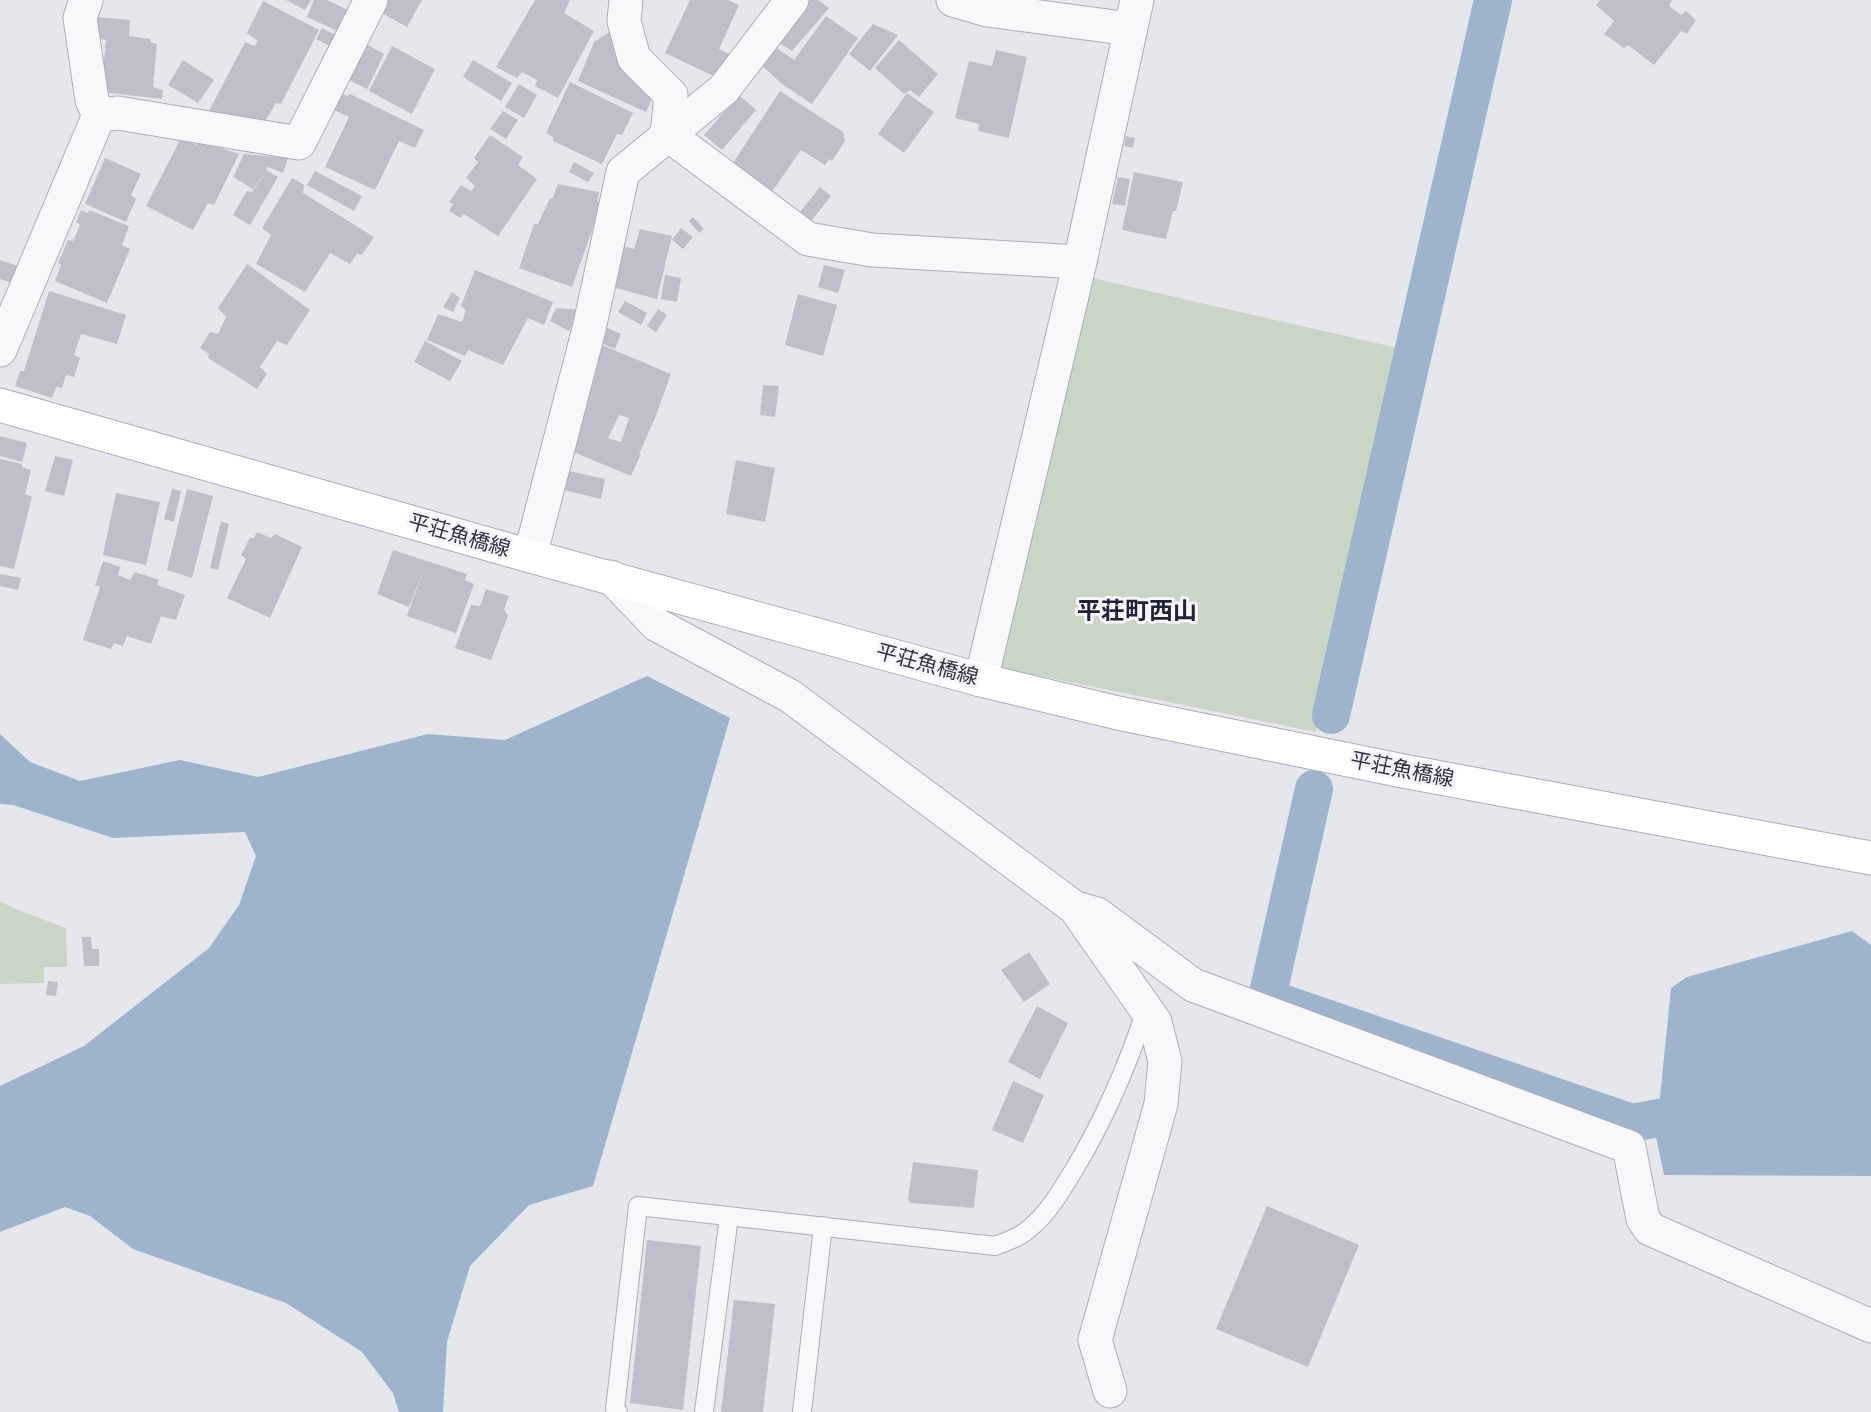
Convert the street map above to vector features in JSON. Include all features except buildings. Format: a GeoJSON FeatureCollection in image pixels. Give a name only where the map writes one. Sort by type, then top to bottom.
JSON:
{"type":"FeatureCollection","features":[{"type":"Feature","properties":{"kind":"main road","name":"平荘魚橋線"},"geometry":{"type":"LineString","coordinates":[[0,405],[530,556],[981,680],[1119,712],[1403,771],[1871,858]]}},
{"type":"Feature","properties":{"kind":"street"},"geometry":{"type":"LineString","coordinates":[[0,350],[99,115],[92,100],[80,18],[86,0]]}},
{"type":"Feature","properties":{"kind":"street"},"geometry":{"type":"LineString","coordinates":[[99,115],[118,113],[299,143],[371,0]]}},
{"type":"Feature","properties":{"kind":"street"},"geometry":{"type":"LineString","coordinates":[[626,0],[624,21],[634,58],[671,95],[667,134]]}},
{"type":"Feature","properties":{"kind":"street"},"geometry":{"type":"LineString","coordinates":[[953,0],[987,10],[1134,14],[1080,262],[981,680]]}},
{"type":"Feature","properties":{"kind":"street"},"geometry":{"type":"LineString","coordinates":[[530,556],[589,329],[623,172],[724,89],[789,1]]}},
{"type":"Feature","properties":{"kind":"street"},"geometry":{"type":"LineString","coordinates":[[667,134],[808,239],[873,250],[1080,262]]}},
{"type":"Feature","properties":{"kind":"street"},"geometry":{"type":"LineString","coordinates":[[611,577],[657,625],[790,696],[1076,908],[1155,1022],[1165,1061],[1161,1104],[1095,1340],[1110,1391]]}},
{"type":"Feature","properties":{"kind":"street"},"geometry":{"type":"LineString","coordinates":[[1076,908],[1097,914],[1193,985],[1629,1147],[1643,1219],[1650,1229],[1871,1326]]}},
{"type":"Feature","properties":{"kind":"lane"},"geometry":{"type":"LineString","coordinates":[[618,1412],[615,1409],[638,1206],[995,1246],[1018,1237],[1054,1203],[1090,1143],[1129,1060],[1146,1010]]}},
{"type":"Feature","properties":{"kind":"lane"},"geometry":{"type":"LineString","coordinates":[[704,1412],[729,1216]]}},
{"type":"Feature","properties":{"kind":"lane"},"geometry":{"type":"LineString","coordinates":[[802,1412],[823,1227]]}},
{"type":"Feature","properties":{"kind":"green space"},"geometry":{"type":"Polygon","coordinates":[[[1092,278],[1411,351],[1316,732],[1001,668],[1092,278]]]}},
{"type":"Feature","properties":{"kind":"green space"},"geometry":{"type":"Polygon","coordinates":[[[0,901],[66,928],[67,967],[44,967],[44,983],[0,984],[0,901]]]}},
{"type":"Feature","properties":{"kind":"water"},"geometry":{"type":"Polygon","coordinates":[[[647,676],[730,718],[593,1186],[529,1205],[470,1266],[447,1342],[443,1412],[399,1412],[393,1393],[362,1352],[286,1303],[133,1249],[90,1216],[65,1207],[0,1232],[0,1086],[84,1046],[209,948],[239,905],[256,856],[245,832],[113,838],[13,805],[0,804],[0,734],[30,762],[80,781],[180,760],[258,777],[428,734],[505,740],[647,676]]]}},
{"type":"Feature","properties":{"kind":"water"},"geometry":{"type":"Polygon","coordinates":[[[1852,931],[1871,945],[1871,1176],[1664,1175],[1656,1137],[1671,988],[1687,977],[1852,931]]]}},
{"type":"Feature","properties":{"kind":"waterway"},"geometry":{"type":"LineString","coordinates":[[1331,715],[1493,0]]}},
{"type":"Feature","properties":{"kind":"waterway"},"geometry":{"type":"LineString","coordinates":[[1314,789],[1267,998],[1632,1123],[1707,1109]]}},
{"type":"Feature","properties":{"kind":"district","name":"平荘町西山"},"geometry":{"type":"Point","coordinates":[1137,612]}}]}
